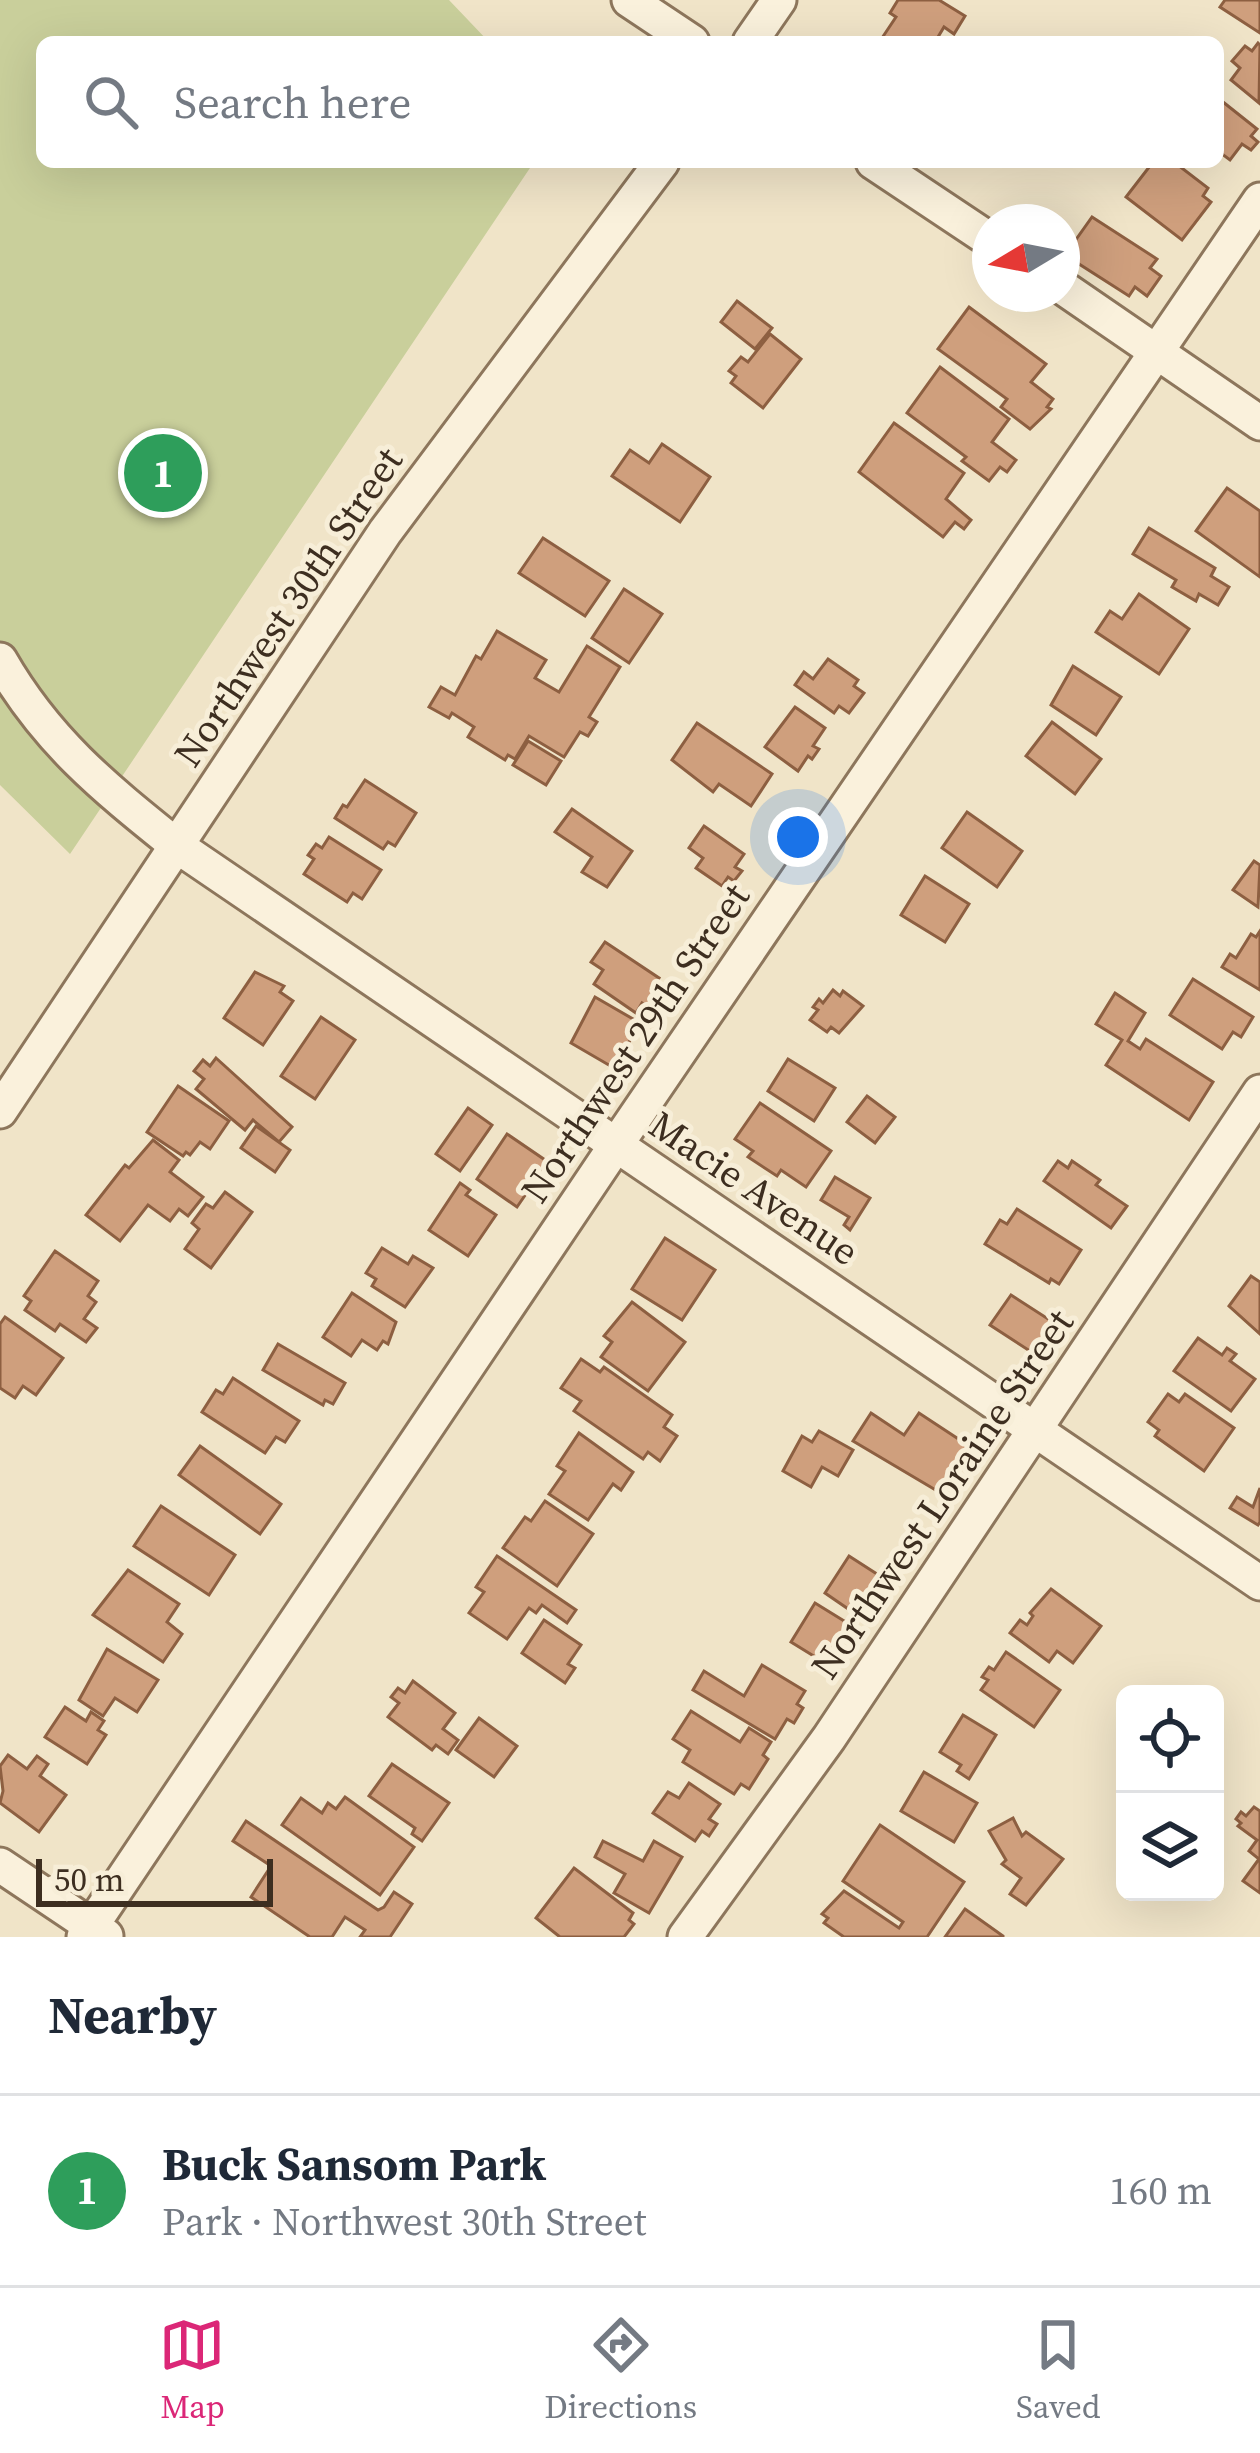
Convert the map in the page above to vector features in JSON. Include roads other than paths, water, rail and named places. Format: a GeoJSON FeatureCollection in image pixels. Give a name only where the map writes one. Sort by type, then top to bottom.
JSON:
{"type":"FeatureCollection","features":[{"type":"Feature","properties":{"kind":"street"},"geometry":{"type":"LineString","coordinates":[[629,0],[683,36]]}},
{"type":"Feature","properties":{"kind":"street"},"geometry":{"type":"LineString","coordinates":[[754,36],[778,0]]}},
{"type":"Feature","properties":{"kind":"street","name":"Northwest 30th Street"},"geometry":{"type":"LineString","coordinates":[[0,1111],[385,532],[658,168]]}},
{"type":"Feature","properties":{"kind":"street"},"geometry":{"type":"LineString","coordinates":[[882,168],[972,228]]}},
{"type":"Feature","properties":{"kind":"street","name":"Northwest 29th Street"},"geometry":{"type":"LineString","coordinates":[[94,1933],[616,1144],[1260,200]]}},
{"type":"Feature","properties":{"kind":"street"},"geometry":{"type":"LineString","coordinates":[[1080,299],[1260,423]]}},
{"type":"Feature","properties":{"kind":"street","name":"Macie Avenue"},"geometry":{"type":"LineString","coordinates":[[0,660],[53,739],[112,795],[177,846],[1260,1583]]}},
{"type":"Feature","properties":{"kind":"street","name":"Northwest Loraine Street"},"geometry":{"type":"LineString","coordinates":[[686,1937],[829,1738],[1260,1092]]}},
{"type":"Feature","properties":{"kind":"street"},"geometry":{"type":"LineString","coordinates":[[0,1865],[94,1933]]}},
{"type":"Feature","properties":{"kind":"place","name":"Buck Sansom Park"},"geometry":{"type":"Point","coordinates":[163,473]}}]}
